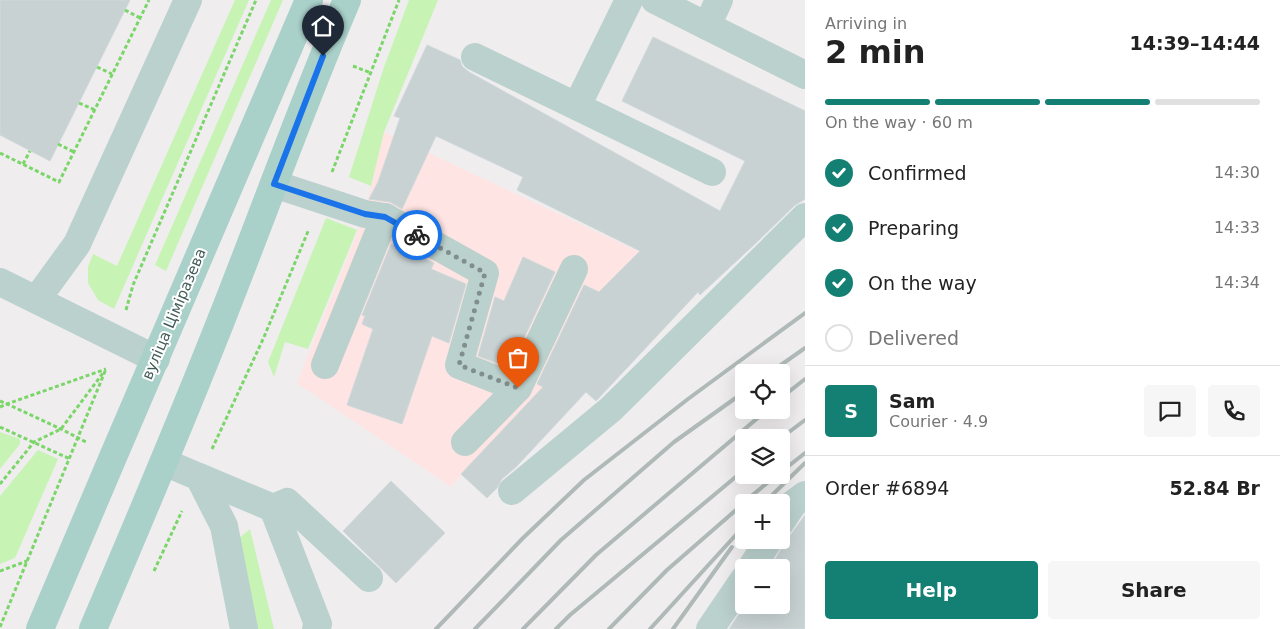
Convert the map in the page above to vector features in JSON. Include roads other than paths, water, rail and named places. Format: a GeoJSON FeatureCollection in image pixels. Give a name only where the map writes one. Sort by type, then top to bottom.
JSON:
{"type":"FeatureCollection","features":[{"type":"Feature","properties":{"kind":"main road","name":"вуліца Ціміразева"},"geometry":{"type":"LineString","coordinates":[[40,629],[309,0]]}},
{"type":"Feature","properties":{"kind":"main road"},"geometry":{"type":"LineString","coordinates":[[93,629],[222,319],[323,56],[347,0]]}},
{"type":"Feature","properties":{"kind":"street"},"geometry":{"type":"LineString","coordinates":[[37,299],[77,244],[188,0]]}},
{"type":"Feature","properties":{"kind":"street"},"geometry":{"type":"LineString","coordinates":[[577,106],[629,0]]}},
{"type":"Feature","properties":{"kind":"street"},"geometry":{"type":"LineString","coordinates":[[655,0],[805,75]]}},
{"type":"Feature","properties":{"kind":"street"},"geometry":{"type":"LineString","coordinates":[[707,26],[719,0]]}},
{"type":"Feature","properties":{"kind":"street"},"geometry":{"type":"LineString","coordinates":[[475,57],[712,172]]}},
{"type":"Feature","properties":{"kind":"street"},"geometry":{"type":"LineString","coordinates":[[274,184],[365,214],[385,217],[485,273],[459,365],[518,388]]}},
{"type":"Feature","properties":{"kind":"street"},"geometry":{"type":"LineString","coordinates":[[326,365],[385,217]]}},
{"type":"Feature","properties":{"kind":"street"},"geometry":{"type":"LineString","coordinates":[[512,491],[611,409],[805,217]]}},
{"type":"Feature","properties":{"kind":"street"},"geometry":{"type":"LineString","coordinates":[[465,442],[518,388],[574,269]]}},
{"type":"Feature","properties":{"kind":"street"},"geometry":{"type":"LineString","coordinates":[[0,282],[156,359]]}},
{"type":"Feature","properties":{"kind":"street"},"geometry":{"type":"LineString","coordinates":[[164,462],[273,508],[287,502],[369,578]]}},
{"type":"Feature","properties":{"kind":"street"},"geometry":{"type":"LineString","coordinates":[[199,478],[224,526],[244,629]]}},
{"type":"Feature","properties":{"kind":"street"},"geometry":{"type":"LineString","coordinates":[[790,508],[805,495]]}},
{"type":"Feature","properties":{"kind":"street"},"geometry":{"type":"LineString","coordinates":[[273,508],[318,624],[316,629]]}},
{"type":"Feature","properties":{"kind":"street"},"geometry":{"type":"LineString","coordinates":[[710,629],[735,592]]}},
{"type":"Feature","properties":{"kind":"railway"},"geometry":{"type":"LineString","coordinates":[[436,629],[523,538],[584,480],[688,399],[805,313]]}},
{"type":"Feature","properties":{"kind":"railway"},"geometry":{"type":"LineString","coordinates":[[782,364],[805,348]]}},
{"type":"Feature","properties":{"kind":"railway"},"geometry":{"type":"LineString","coordinates":[[790,391],[805,379]]}},
{"type":"Feature","properties":{"kind":"railway"},"geometry":{"type":"LineString","coordinates":[[475,629],[561,540],[674,442],[735,398]]}},
{"type":"Feature","properties":{"kind":"railway"},"geometry":{"type":"LineString","coordinates":[[523,629],[596,555],[756,419]]}},
{"type":"Feature","properties":{"kind":"railway"},"geometry":{"type":"LineString","coordinates":[[790,431],[805,420]]}},
{"type":"Feature","properties":{"kind":"railway"},"geometry":{"type":"LineString","coordinates":[[790,465],[805,453]]}},
{"type":"Feature","properties":{"kind":"railway"},"geometry":{"type":"LineString","coordinates":[[773,494],[805,463]]}},
{"type":"Feature","properties":{"kind":"railway"},"geometry":{"type":"LineString","coordinates":[[556,629],[570,615],[735,478]]}},
{"type":"Feature","properties":{"kind":"railway"},"geometry":{"type":"LineString","coordinates":[[754,494],[766,484]]}},
{"type":"Feature","properties":{"kind":"railway"},"geometry":{"type":"LineString","coordinates":[[609,629],[667,570],[735,511]]}},
{"type":"Feature","properties":{"kind":"railway"},"geometry":{"type":"LineString","coordinates":[[650,629],[735,536]]}},
{"type":"Feature","properties":{"kind":"railway"},"geometry":{"type":"LineString","coordinates":[[673,629],[732,547]]}}]}
